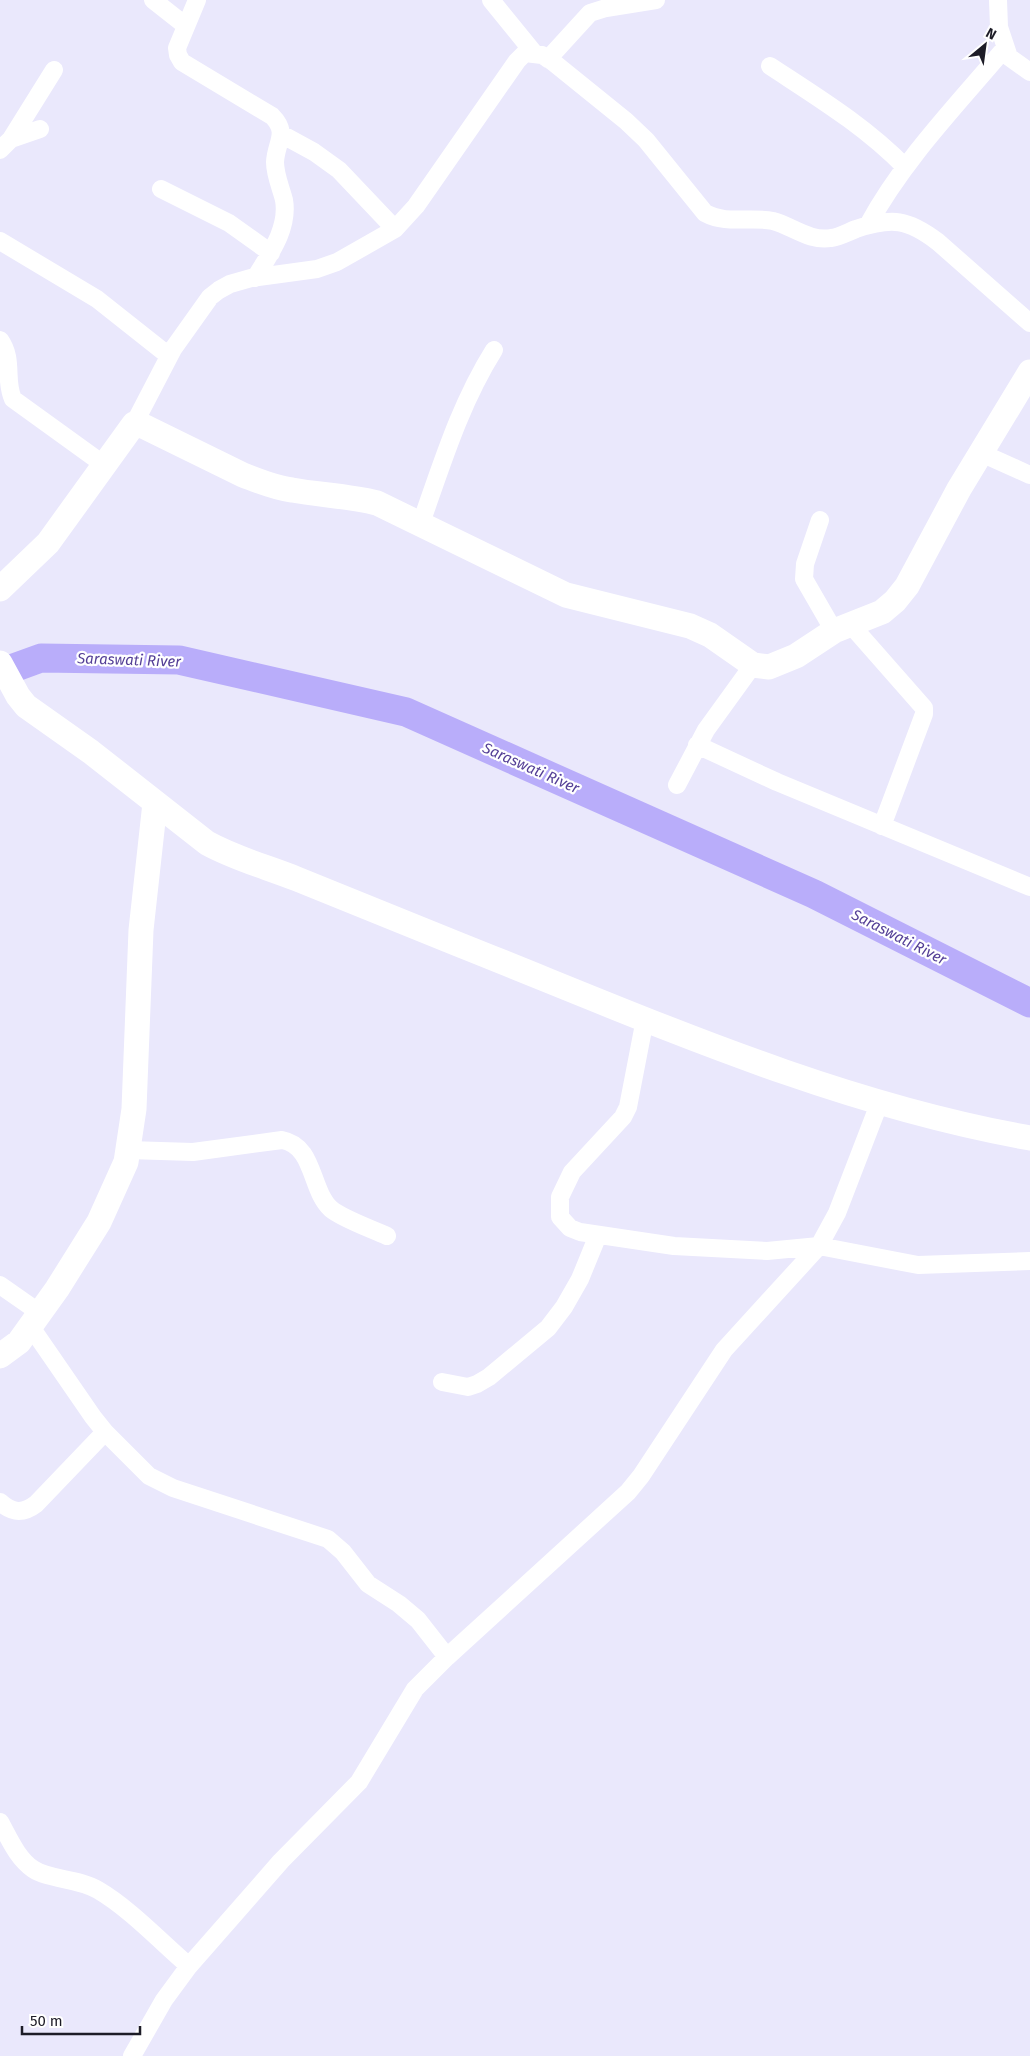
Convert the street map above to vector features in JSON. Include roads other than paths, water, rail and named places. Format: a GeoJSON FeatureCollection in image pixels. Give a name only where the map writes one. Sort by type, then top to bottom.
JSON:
{"type":"FeatureCollection","features":[{"type":"Feature","properties":{"kind":"street"},"geometry":{"type":"LineString","coordinates":[[153,0],[186,26]]}},
{"type":"Feature","properties":{"kind":"street"},"geometry":{"type":"LineString","coordinates":[[197,0],[177,48],[182,62],[272,116],[281,127],[282,134],[275,167],[284,203],[284,216],[278,239],[255,278]]}},
{"type":"Feature","properties":{"kind":"street"},"geometry":{"type":"LineString","coordinates":[[491,0],[541,56],[626,121],[646,140],[705,213],[723,220],[771,221],[818,238],[831,238],[868,225],[887,221],[907,224],[922,230],[1030,323]]}},
{"type":"Feature","properties":{"kind":"street"},"geometry":{"type":"LineString","coordinates":[[541,56],[590,13],[606,8],[656,0]]}},
{"type":"Feature","properties":{"kind":"street"},"geometry":{"type":"LineString","coordinates":[[998,0],[999,27],[1005,48],[1014,61],[1030,72]]}},
{"type":"Feature","properties":{"kind":"street"},"geometry":{"type":"LineString","coordinates":[[868,225],[905,166],[1005,48]]}},
{"type":"Feature","properties":{"kind":"street"},"geometry":{"type":"LineString","coordinates":[[0,589],[48,542],[134,424],[180,336],[210,297],[230,284],[255,278],[317,269],[337,262],[395,228],[416,206],[517,61],[525,53],[541,56]]}},
{"type":"Feature","properties":{"kind":"street"},"geometry":{"type":"LineString","coordinates":[[770,66],[862,128],[905,166]]}},
{"type":"Feature","properties":{"kind":"street"},"geometry":{"type":"LineString","coordinates":[[5,145],[54,70]]}},
{"type":"Feature","properties":{"kind":"street"},"geometry":{"type":"LineString","coordinates":[[5,145],[40,130]]}},
{"type":"Feature","properties":{"kind":"street"},"geometry":{"type":"LineString","coordinates":[[282,134],[314,152],[339,170],[395,228]]}},
{"type":"Feature","properties":{"kind":"street"},"geometry":{"type":"LineString","coordinates":[[161,189],[229,223],[271,253]]}},
{"type":"Feature","properties":{"kind":"street"},"geometry":{"type":"LineString","coordinates":[[0,241],[97,299],[169,356]]}},
{"type":"Feature","properties":{"kind":"street"},"geometry":{"type":"LineString","coordinates":[[0,340],[8,354],[10,391],[13,398],[103,464]]}},
{"type":"Feature","properties":{"kind":"street"},"geometry":{"type":"LineString","coordinates":[[421,523],[459,418],[481,370],[494,350]]}},
{"type":"Feature","properties":{"kind":"street"},"geometry":{"type":"LineString","coordinates":[[134,424],[139,424],[259,481],[290,490],[366,500],[421,523],[566,595],[632,610],[702,630],[753,665],[769,667],[796,656],[842,628],[882,612],[895,601],[907,586],[959,489],[1030,372]]}},
{"type":"Feature","properties":{"kind":"street"},"geometry":{"type":"LineString","coordinates":[[981,453],[1030,475]]}},
{"type":"Feature","properties":{"kind":"street"},"geometry":{"type":"LineString","coordinates":[[820,520],[805,564],[804,579],[842,628],[924,708],[924,714],[882,826]]}},
{"type":"Feature","properties":{"kind":"street"},"geometry":{"type":"LineString","coordinates":[[677,785],[698,745],[753,665]]}},
{"type":"Feature","properties":{"kind":"street"},"geometry":{"type":"LineString","coordinates":[[4,670],[18,696],[38,716],[91,752],[207,843],[222,852],[295,878],[645,1019],[802,1079],[878,1104],[999,1133],[1030,1138]]}},
{"type":"Feature","properties":{"kind":"street"},"geometry":{"type":"LineString","coordinates":[[698,745],[750,771],[1030,887]]}},
{"type":"Feature","properties":{"kind":"street"},"geometry":{"type":"LineString","coordinates":[[0,1356],[18,1342],[36,1320],[98,1222],[117,1184],[128,1150],[134,1109],[141,930],[155,802]]}},
{"type":"Feature","properties":{"kind":"street"},"geometry":{"type":"LineString","coordinates":[[645,1019],[630,1098],[623,1117],[572,1172],[560,1197],[560,1217],[570,1228],[580,1232],[674,1246],[767,1251],[819,1246],[918,1265],[1030,1261]]}},
{"type":"Feature","properties":{"kind":"street"},"geometry":{"type":"LineString","coordinates":[[132,2056],[164,2000],[189,1966],[281,1861],[359,1782],[415,1689],[447,1657],[628,1492],[641,1476],[724,1350],[819,1246],[837,1213],[878,1104]]}},
{"type":"Feature","properties":{"kind":"street"},"geometry":{"type":"LineString","coordinates":[[128,1150],[194,1152],[282,1140],[288,1141],[299,1147],[330,1208],[387,1236]]}},
{"type":"Feature","properties":{"kind":"street"},"geometry":{"type":"LineString","coordinates":[[442,1382],[468,1387],[478,1384],[548,1328],[564,1308],[580,1279],[598,1235]]}},
{"type":"Feature","properties":{"kind":"street"},"geometry":{"type":"LineString","coordinates":[[0,1285],[36,1320],[75,1392],[105,1432],[149,1476],[161,1483],[328,1540],[342,1552],[368,1584],[399,1604],[418,1620],[447,1657]]}},
{"type":"Feature","properties":{"kind":"street"},"geometry":{"type":"LineString","coordinates":[[0,1502],[14,1511],[27,1511],[105,1432]]}},
{"type":"Feature","properties":{"kind":"street"},"geometry":{"type":"LineString","coordinates":[[0,1822],[19,1855],[34,1870],[74,1880],[98,1890],[189,1966]]}},
{"type":"Feature","properties":{"kind":"waterway","name":"Saraswati River"},"geometry":{"type":"LineString","coordinates":[[0,673],[41,658],[179,660],[406,712],[814,894],[1030,1003]]}}]}
